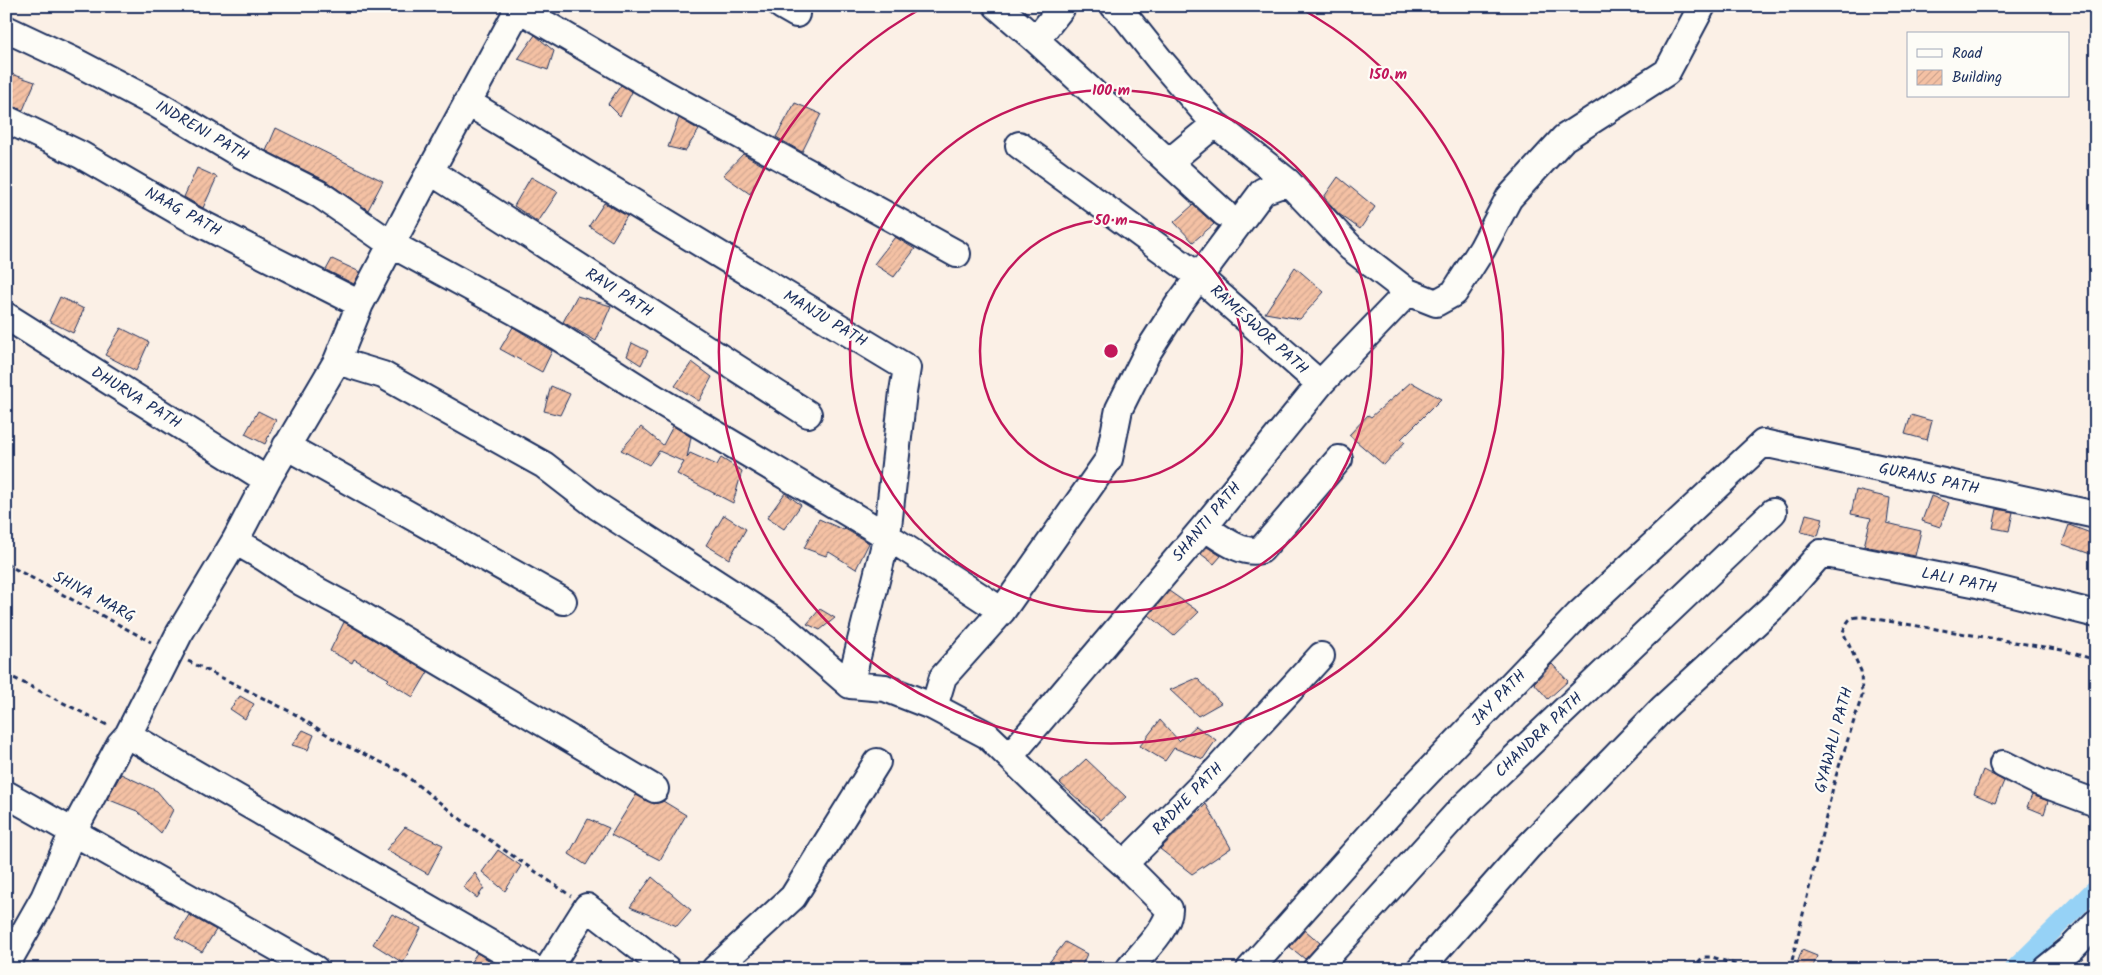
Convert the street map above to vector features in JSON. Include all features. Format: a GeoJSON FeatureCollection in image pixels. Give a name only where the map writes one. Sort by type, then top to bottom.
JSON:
{"type":"FeatureCollection","features":[{"type":"Feature","properties":{"kind":"street"},"geometry":{"type":"LineString","coordinates":[[997,6],[1224,213]]}},
{"type":"Feature","properties":{"kind":"street"},"geometry":{"type":"LineString","coordinates":[[1116,7],[1158,59],[1215,124],[1288,182],[1351,248],[1408,292],[1436,303],[1454,293],[1482,249],[1509,198],[1564,138],[1667,72],[1702,6]]}},
{"type":"Feature","properties":{"kind":"street"},"geometry":{"type":"LineString","coordinates":[[6,965],[44,898],[73,832],[120,744],[128,735],[179,634],[235,541],[286,446],[337,361],[360,304],[518,7],[667,95],[957,254]]}},
{"type":"Feature","properties":{"kind":"street"},"geometry":{"type":"LineString","coordinates":[[1036,40],[1062,7]]}},
{"type":"Feature","properties":{"kind":"street","name":"INDRENI PATH"},"geometry":{"type":"LineString","coordinates":[[6,30],[81,64],[158,105],[240,154],[319,194],[392,244],[538,324],[653,397],[887,536],[1002,611]]}},
{"type":"Feature","properties":{"kind":"street","name":"MANJU PATH"},"geometry":{"type":"LineString","coordinates":[[467,102],[907,368],[887,536],[850,685]]}},
{"type":"Feature","properties":{"kind":"street","name":"NAAG PATH"},"geometry":{"type":"LineString","coordinates":[[6,119],[81,155],[198,222],[360,304]]}},
{"type":"Feature","properties":{"kind":"street"},"geometry":{"type":"LineString","coordinates":[[1169,162],[1215,124]]}},
{"type":"Feature","properties":{"kind":"street","name":"RAMESWOR PATH"},"geometry":{"type":"LineString","coordinates":[[1019,145],[1198,276],[1320,384]]}},
{"type":"Feature","properties":{"kind":"street","name":"RAVI PATH"},"geometry":{"type":"LineString","coordinates":[[430,172],[808,414]]}},
{"type":"Feature","properties":{"kind":"street"},"geometry":{"type":"LineString","coordinates":[[934,707],[943,677],[1002,611],[1109,459],[1119,409],[1147,353],[1198,276],[1263,191],[1288,182]]}},
{"type":"Feature","properties":{"kind":"street","name":"SHANTI PATH"},"geometry":{"type":"LineString","coordinates":[[1010,756],[1204,527],[1320,384],[1408,292]]}},
{"type":"Feature","properties":{"kind":"street","name":"DHURVA PATH"},"geometry":{"type":"LineString","coordinates":[[6,316],[267,480]]}},
{"type":"Feature","properties":{"kind":"street"},"geometry":{"type":"LineString","coordinates":[[337,361],[383,375],[544,465],[597,506],[782,626],[850,685],[885,688],[934,707],[987,736],[1124,864],[1169,909],[1170,916],[1164,926],[1129,969]]}},
{"type":"Feature","properties":{"kind":"street","name":"GURANS PATH"},"geometry":{"type":"LineString","coordinates":[[1763,443],[2096,515]]}},
{"type":"Feature","properties":{"kind":"street","name":"JAY PATH"},"geometry":{"type":"LineString","coordinates":[[1250,969],[1407,794],[1578,616],[1763,443]]}},
{"type":"Feature","properties":{"kind":"street"},"geometry":{"type":"LineString","coordinates":[[286,446],[563,601]]}},
{"type":"Feature","properties":{"kind":"street"},"geometry":{"type":"LineString","coordinates":[[1204,527],[1244,550],[1252,552],[1261,550],[1338,459]]}},
{"type":"Feature","properties":{"kind":"street","name":"CHANDRA PATH"},"geometry":{"type":"LineString","coordinates":[[1316,969],[1460,810],[1773,512]]}},
{"type":"Feature","properties":{"kind":"street"},"geometry":{"type":"LineString","coordinates":[[235,541],[263,556],[301,582],[351,609],[655,789]]}},
{"type":"Feature","properties":{"kind":"street","name":"LALI PATH"},"geometry":{"type":"LineString","coordinates":[[1420,969],[1528,848],[1663,708],[1776,604],[1821,554],[1973,583],[2096,614]]}},
{"type":"Feature","properties":{"kind":"street","name":"RADHE PATH"},"geometry":{"type":"LineString","coordinates":[[1124,864],[1252,732],[1321,656]]}},
{"type":"Feature","properties":{"kind":"street"},"geometry":{"type":"LineString","coordinates":[[128,735],[534,969]]}},
{"type":"Feature","properties":{"kind":"street"},"geometry":{"type":"LineString","coordinates":[[715,969],[793,897],[876,762]]}},
{"type":"Feature","properties":{"kind":"street"},"geometry":{"type":"LineString","coordinates":[[2003,764],[2039,782],[2096,803]]}},
{"type":"Feature","properties":{"kind":"street"},"geometry":{"type":"LineString","coordinates":[[6,794],[315,969]]}},
{"type":"Feature","properties":{"kind":"street"},"geometry":{"type":"LineString","coordinates":[[548,969],[587,907],[667,969]]}},
{"type":"Feature","properties":{"kind":"street"},"geometry":{"type":"LineString","coordinates":[[2046,969],[2072,948],[2096,923]]}},
{"type":"Feature","properties":{"kind":"path","name":"SHIVA MARG"},"geometry":{"type":"LineString","coordinates":[[6,564],[171,653],[293,713],[342,744],[400,771],[468,825],[587,907]]}},
{"type":"Feature","properties":{"kind":"path","name":"GYAWALI PATH"},"geometry":{"type":"LineString","coordinates":[[1790,969],[1836,779],[1862,696],[1861,671],[1843,632],[1848,620],[1852,617],[1864,617],[2062,650],[2096,660]]}},
{"type":"Feature","properties":{"kind":"path"},"geometry":{"type":"LineString","coordinates":[[6,674],[128,735]]}},
{"type":"Feature","properties":{"kind":"path"},"geometry":{"type":"LineString","coordinates":[[1692,969],[1703,957],[1712,957],[1750,969]]}},
{"type":"Feature","properties":{"kind":"building"},"geometry":{"type":"Polygon","coordinates":[[[535,35],[554,51],[548,70],[518,59],[535,35]]]}},
{"type":"Feature","properties":{"kind":"building"},"geometry":{"type":"Polygon","coordinates":[[[6,72],[35,82],[23,110],[6,104],[6,72]]]}},
{"type":"Feature","properties":{"kind":"building"},"geometry":{"type":"Polygon","coordinates":[[[621,85],[632,92],[620,116],[608,104],[621,85]]]}},
{"type":"Feature","properties":{"kind":"building"},"geometry":{"type":"Polygon","coordinates":[[[795,103],[821,114],[802,152],[776,137],[795,103]]]}},
{"type":"Feature","properties":{"kind":"building"},"geometry":{"type":"Polygon","coordinates":[[[679,118],[699,130],[685,151],[668,147],[679,118]]]}},
{"type":"Feature","properties":{"kind":"building"},"geometry":{"type":"Polygon","coordinates":[[[276,128],[383,181],[368,210],[326,181],[266,151],[276,128]]]}},
{"type":"Feature","properties":{"kind":"building"},"geometry":{"type":"Polygon","coordinates":[[[743,154],[764,166],[750,194],[723,175],[743,154]]]}},
{"type":"Feature","properties":{"kind":"building"},"geometry":{"type":"Polygon","coordinates":[[[197,168],[217,177],[203,208],[184,197],[197,168]]]}},
{"type":"Feature","properties":{"kind":"building"},"geometry":{"type":"Polygon","coordinates":[[[531,177],[558,192],[538,222],[514,206],[531,177]]]}},
{"type":"Feature","properties":{"kind":"building"},"geometry":{"type":"Polygon","coordinates":[[[1338,177],[1375,207],[1360,229],[1339,214],[1324,197],[1338,177]]]}},
{"type":"Feature","properties":{"kind":"building"},"geometry":{"type":"Polygon","coordinates":[[[604,203],[627,216],[612,241],[589,226],[604,203]]]}},
{"type":"Feature","properties":{"kind":"building"},"geometry":{"type":"Polygon","coordinates":[[[1193,205],[1214,224],[1193,242],[1174,222],[1193,205]]]}},
{"type":"Feature","properties":{"kind":"building"},"geometry":{"type":"Polygon","coordinates":[[[895,237],[915,249],[894,277],[874,264],[895,237]]]}},
{"type":"Feature","properties":{"kind":"building"},"geometry":{"type":"Polygon","coordinates":[[[332,259],[360,272],[354,284],[326,270],[332,259]]]}},
{"type":"Feature","properties":{"kind":"building"},"geometry":{"type":"Polygon","coordinates":[[[1295,267],[1324,292],[1300,319],[1265,313],[1295,267]]]}},
{"type":"Feature","properties":{"kind":"building"},"geometry":{"type":"Polygon","coordinates":[[[577,296],[611,306],[596,341],[563,322],[577,296]]]}},
{"type":"Feature","properties":{"kind":"building"},"geometry":{"type":"Polygon","coordinates":[[[60,297],[84,309],[73,333],[49,321],[60,297]]]}},
{"type":"Feature","properties":{"kind":"building"},"geometry":{"type":"Polygon","coordinates":[[[513,327],[552,351],[542,372],[500,349],[513,327]]]}},
{"type":"Feature","properties":{"kind":"building"},"geometry":{"type":"Polygon","coordinates":[[[121,328],[149,342],[136,371],[105,355],[121,328]]]}},
{"type":"Feature","properties":{"kind":"building"},"geometry":{"type":"Polygon","coordinates":[[[632,343],[648,351],[641,365],[627,356],[632,343]]]}},
{"type":"Feature","properties":{"kind":"building"},"geometry":{"type":"Polygon","coordinates":[[[692,362],[712,377],[699,401],[675,386],[692,362]]]}},
{"type":"Feature","properties":{"kind":"building"},"geometry":{"type":"Polygon","coordinates":[[[1411,382],[1441,399],[1401,439],[1405,442],[1384,465],[1349,435],[1368,415],[1371,417],[1411,382]]]}},
{"type":"Feature","properties":{"kind":"building"},"geometry":{"type":"Polygon","coordinates":[[[551,386],[570,394],[560,415],[544,411],[551,386]]]}},
{"type":"Feature","properties":{"kind":"building"},"geometry":{"type":"Polygon","coordinates":[[[258,411],[276,420],[265,444],[245,434],[258,411]]]}},
{"type":"Feature","properties":{"kind":"building"},"geometry":{"type":"Polygon","coordinates":[[[1911,415],[1932,421],[1927,440],[1905,434],[1911,415]]]}},
{"type":"Feature","properties":{"kind":"building"},"geometry":{"type":"Polygon","coordinates":[[[673,426],[691,437],[687,458],[690,453],[717,465],[721,458],[742,471],[733,503],[677,474],[684,462],[659,451],[649,465],[621,450],[641,427],[663,445],[673,426]]]}},
{"type":"Feature","properties":{"kind":"building"},"geometry":{"type":"Polygon","coordinates":[[[1856,490],[1890,498],[1887,523],[1921,531],[1915,556],[1864,546],[1871,518],[1851,514],[1856,490]]]}},
{"type":"Feature","properties":{"kind":"building"},"geometry":{"type":"Polygon","coordinates":[[[785,493],[801,505],[784,529],[767,518],[785,493]]]}},
{"type":"Feature","properties":{"kind":"building"},"geometry":{"type":"Polygon","coordinates":[[[1931,496],[1949,503],[1940,527],[1922,521],[1931,496]]]}},
{"type":"Feature","properties":{"kind":"building"},"geometry":{"type":"Polygon","coordinates":[[[1997,509],[2013,512],[2009,531],[1993,528],[1997,509]]]}},
{"type":"Feature","properties":{"kind":"building"},"geometry":{"type":"Polygon","coordinates":[[[1806,514],[1823,518],[1818,536],[1801,532],[1806,514]]]}},
{"type":"Feature","properties":{"kind":"building"},"geometry":{"type":"Polygon","coordinates":[[[724,515],[746,529],[729,559],[706,545],[724,515]]]}},
{"type":"Feature","properties":{"kind":"building"},"geometry":{"type":"Polygon","coordinates":[[[819,519],[845,529],[869,543],[856,569],[829,552],[826,556],[804,548],[819,519]]]}},
{"type":"Feature","properties":{"kind":"building"},"geometry":{"type":"Polygon","coordinates":[[[2069,525],[2096,535],[2096,556],[2062,544],[2069,525]]]}},
{"type":"Feature","properties":{"kind":"building"},"geometry":{"type":"Polygon","coordinates":[[[1207,547],[1221,556],[1214,564],[1201,554],[1207,547]]]}},
{"type":"Feature","properties":{"kind":"building"},"geometry":{"type":"Polygon","coordinates":[[[1169,591],[1199,612],[1174,636],[1149,615],[1169,591]]]}},
{"type":"Feature","properties":{"kind":"building"},"geometry":{"type":"Polygon","coordinates":[[[820,609],[835,618],[820,630],[807,624],[820,609]]]}},
{"type":"Feature","properties":{"kind":"building"},"geometry":{"type":"Polygon","coordinates":[[[344,622],[428,672],[413,697],[387,681],[389,679],[354,659],[352,663],[330,651],[344,622]]]}},
{"type":"Feature","properties":{"kind":"building"},"geometry":{"type":"Polygon","coordinates":[[[1552,664],[1568,681],[1548,699],[1534,683],[1552,664]]]}},
{"type":"Feature","properties":{"kind":"building"},"geometry":{"type":"Polygon","coordinates":[[[1197,678],[1221,703],[1198,716],[1170,690],[1197,678]]]}},
{"type":"Feature","properties":{"kind":"building"},"geometry":{"type":"Polygon","coordinates":[[[240,696],[254,704],[245,719],[230,709],[240,696]]]}},
{"type":"Feature","properties":{"kind":"building"},"geometry":{"type":"Polygon","coordinates":[[[1160,720],[1179,741],[1196,726],[1216,740],[1203,759],[1174,748],[1165,761],[1140,746],[1160,720]]]}},
{"type":"Feature","properties":{"kind":"building"},"geometry":{"type":"Polygon","coordinates":[[[303,730],[314,735],[308,750],[292,745],[303,730]]]}},
{"type":"Feature","properties":{"kind":"building"},"geometry":{"type":"Polygon","coordinates":[[[1086,759],[1126,797],[1101,820],[1060,783],[1086,759]]]}},
{"type":"Feature","properties":{"kind":"building"},"geometry":{"type":"Polygon","coordinates":[[[1983,770],[2004,781],[1995,803],[1974,794],[1983,770]]]}},
{"type":"Feature","properties":{"kind":"building"},"geometry":{"type":"Polygon","coordinates":[[[121,774],[157,791],[173,810],[161,833],[137,811],[107,799],[121,774]]]}},
{"type":"Feature","properties":{"kind":"building"},"geometry":{"type":"Polygon","coordinates":[[[636,795],[654,804],[663,801],[686,815],[660,860],[611,835],[636,795]]]}},
{"type":"Feature","properties":{"kind":"building"},"geometry":{"type":"Polygon","coordinates":[[[2032,795],[2048,801],[2044,814],[2027,807],[2032,795]]]}},
{"type":"Feature","properties":{"kind":"building"},"geometry":{"type":"Polygon","coordinates":[[[1206,804],[1231,848],[1192,874],[1160,849],[1206,804]]]}},
{"type":"Feature","properties":{"kind":"building"},"geometry":{"type":"Polygon","coordinates":[[[588,819],[609,828],[586,865],[569,854],[588,819]]]}},
{"type":"Feature","properties":{"kind":"building"},"geometry":{"type":"Polygon","coordinates":[[[405,827],[443,845],[428,874],[386,850],[405,827]]]}},
{"type":"Feature","properties":{"kind":"building"},"geometry":{"type":"Polygon","coordinates":[[[498,850],[521,866],[505,891],[482,872],[498,850]]]}},
{"type":"Feature","properties":{"kind":"building"},"geometry":{"type":"Polygon","coordinates":[[[475,873],[484,888],[477,898],[463,887],[475,873]]]}},
{"type":"Feature","properties":{"kind":"building"},"geometry":{"type":"Polygon","coordinates":[[[652,877],[691,910],[677,926],[630,907],[652,877]]]}},
{"type":"Feature","properties":{"kind":"building"},"geometry":{"type":"Polygon","coordinates":[[[392,914],[421,928],[403,963],[373,944],[392,914]]]}},
{"type":"Feature","properties":{"kind":"building"},"geometry":{"type":"Polygon","coordinates":[[[189,915],[216,930],[202,952],[175,937],[189,915]]]}},
{"type":"Feature","properties":{"kind":"building"},"geometry":{"type":"Polygon","coordinates":[[[1305,930],[1320,943],[1305,959],[1290,947],[1305,930]]]}},
{"type":"Feature","properties":{"kind":"building"},"geometry":{"type":"Polygon","coordinates":[[[1065,942],[1087,954],[1080,969],[1044,969],[1065,942]]]}},
{"type":"Feature","properties":{"kind":"building"},"geometry":{"type":"Polygon","coordinates":[[[1802,950],[1817,956],[1812,969],[1795,969],[1802,950]]]}},
{"type":"Feature","properties":{"kind":"building"},"geometry":{"type":"Polygon","coordinates":[[[477,953],[504,969],[466,969],[477,953]]]}},
{"type":"Feature","properties":{"kind":"waterway"},"geometry":{"type":"LineString","coordinates":[[2014,969],[2096,888]]}}]}
